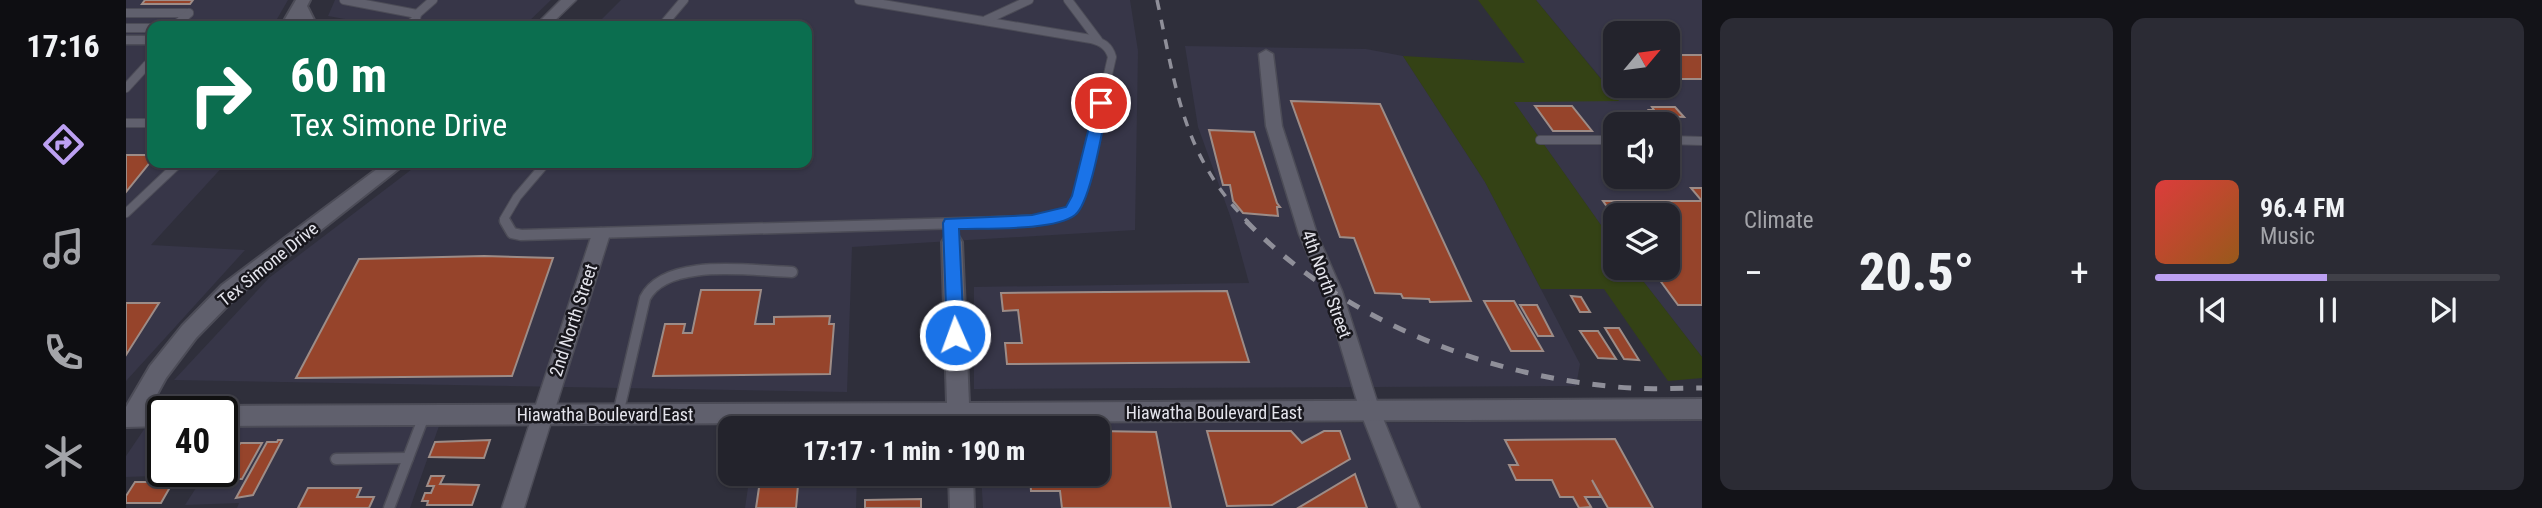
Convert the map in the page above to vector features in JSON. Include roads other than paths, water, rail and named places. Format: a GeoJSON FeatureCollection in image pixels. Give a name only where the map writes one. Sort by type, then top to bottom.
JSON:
{"type":"FeatureCollection","features":[{"type":"Feature","properties":{"kind":"street"},"geometry":{"type":"LineString","coordinates":[[547,21],[569,0]]}},
{"type":"Feature","properties":{"kind":"street"},"geometry":{"type":"LineString","coordinates":[[291,21],[301,3]]}},
{"type":"Feature","properties":{"kind":"street"},"geometry":{"type":"LineString","coordinates":[[301,3],[308,21]]}},
{"type":"Feature","properties":{"kind":"street"},"geometry":{"type":"LineString","coordinates":[[126,40],[147,40]]}},
{"type":"Feature","properties":{"kind":"street","name":"4th North Street"},"geometry":{"type":"LineString","coordinates":[[1266,54],[1274,126],[1308,234],[1333,291],[1370,411],[1409,508]]}},
{"type":"Feature","properties":{"kind":"street","name":"Tex Simone Drive"},"geometry":{"type":"LineString","coordinates":[[128,420],[158,372],[189,332],[229,291],[390,168]]}},
{"type":"Feature","properties":{"kind":"street"},"geometry":{"type":"LineString","coordinates":[[951,232],[958,416]]}},
{"type":"Feature","properties":{"kind":"street","name":"2nd North Street"},"geometry":{"type":"LineString","coordinates":[[513,508],[598,243]]}},
{"type":"Feature","properties":{"kind":"street","name":"Hiawatha Boulevard East"},"geometry":{"type":"LineString","coordinates":[[1110,417],[1370,411],[1701,411]]}},
{"type":"Feature","properties":{"kind":"street","name":"Hiawatha Boulevard East"},"geometry":{"type":"LineString","coordinates":[[238,416],[718,416]]}},
{"type":"Feature","properties":{"kind":"street"},"geometry":{"type":"LineString","coordinates":[[128,420],[147,418]]}},
{"type":"Feature","properties":{"kind":"street"},"geometry":{"type":"LineString","coordinates":[[961,486],[962,508]]}},
{"type":"Feature","properties":{"kind":"lane"},"geometry":{"type":"LineString","coordinates":[[344,0],[417,14]]}},
{"type":"Feature","properties":{"kind":"lane"},"geometry":{"type":"LineString","coordinates":[[414,21],[417,14],[433,0]]}},
{"type":"Feature","properties":{"kind":"lane"},"geometry":{"type":"LineString","coordinates":[[666,21],[684,0]]}},
{"type":"Feature","properties":{"kind":"lane"},"geometry":{"type":"LineString","coordinates":[[859,0],[1098,40]]}},
{"type":"Feature","properties":{"kind":"lane"},"geometry":{"type":"LineString","coordinates":[[984,21],[1029,0]]}},
{"type":"Feature","properties":{"kind":"lane"},"geometry":{"type":"LineString","coordinates":[[542,168],[508,210],[504,219],[506,227],[512,233],[598,243],[951,232],[1058,217],[1071,211],[1080,196],[1112,57],[1111,51],[1098,40],[1070,0]]}},
{"type":"Feature","properties":{"kind":"lane"},"geometry":{"type":"LineString","coordinates":[[126,13],[189,13],[180,21]]}},
{"type":"Feature","properties":{"kind":"lane"},"geometry":{"type":"LineString","coordinates":[[126,28],[147,28]]}},
{"type":"Feature","properties":{"kind":"lane"},"geometry":{"type":"LineString","coordinates":[[126,88],[147,69]]}},
{"type":"Feature","properties":{"kind":"lane"},"geometry":{"type":"LineString","coordinates":[[126,123],[147,123]]}},
{"type":"Feature","properties":{"kind":"lane"},"geometry":{"type":"LineString","coordinates":[[1539,140],[1603,140]]}},
{"type":"Feature","properties":{"kind":"lane"},"geometry":{"type":"LineString","coordinates":[[1680,141],[1702,141]]}},
{"type":"Feature","properties":{"kind":"lane"},"geometry":{"type":"LineString","coordinates":[[126,213],[174,168]]}},
{"type":"Feature","properties":{"kind":"lane"},"geometry":{"type":"LineString","coordinates":[[618,414],[645,298],[654,283],[665,277],[697,272],[793,272]]}},
{"type":"Feature","properties":{"kind":"lane"},"geometry":{"type":"LineString","coordinates":[[388,508],[425,415]]}},
{"type":"Feature","properties":{"kind":"lane"},"geometry":{"type":"LineString","coordinates":[[336,459],[408,458]]}},
{"type":"Feature","properties":{"kind":"railway"},"geometry":{"type":"LineString","coordinates":[[1157,0],[1177,91],[1195,145],[1226,197],[1248,222]]}},
{"type":"Feature","properties":{"kind":"railway"},"geometry":{"type":"LineString","coordinates":[[1246,221],[1284,256],[1325,287],[1416,336],[1465,355],[1515,370],[1566,380],[1628,388],[1702,388]]}}]}
